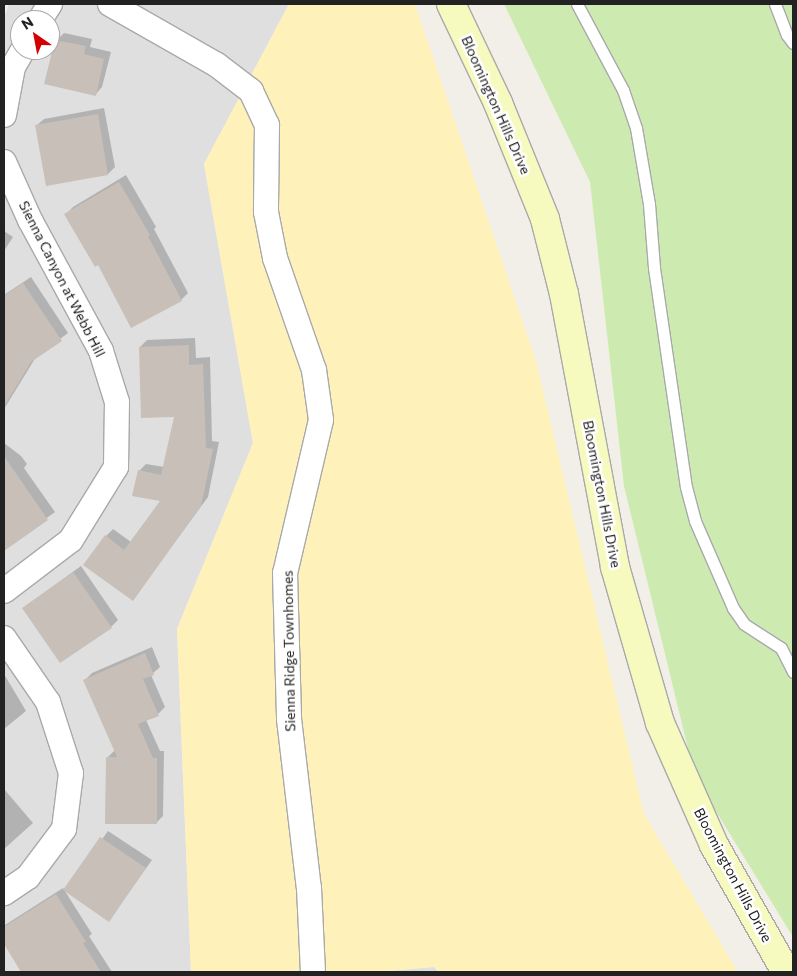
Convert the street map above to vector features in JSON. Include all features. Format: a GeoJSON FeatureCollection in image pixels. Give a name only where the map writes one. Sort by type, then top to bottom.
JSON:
{"type":"FeatureCollection","features":[{"type":"Feature","properties":{"kind":"street","name":"Sienna Ridge Townhomes"},"geometry":{"type":"LineString","coordinates":[[110,4],[217,66],[251,91],[268,125],[266,212],[276,258],[314,370],[321,420],[285,573],[289,719],[310,888],[312,972]]}},
{"type":"Feature","properties":{"kind":"street","name":"Bloomington Hills Drive"},"geometry":{"type":"LineString","coordinates":[[451,4],[498,103],[545,219],[564,294],[615,567],[660,723],[714,845],[786,972]]}},
{"type":"Feature","properties":{"kind":"street"},"geometry":{"type":"LineString","coordinates":[[4,115],[13,67],[17,60]]}},
{"type":"Feature","properties":{"kind":"street","name":"Sienna Canyon at Webb Hill"},"geometry":{"type":"LineString","coordinates":[[4,162],[30,220],[101,351],[117,402],[116,467],[72,540],[4,592]]}},
{"type":"Feature","properties":{"kind":"street"},"geometry":{"type":"LineString","coordinates":[[4,638],[48,702],[71,773],[64,829],[28,877],[4,893]]}},
{"type":"Feature","properties":{"kind":"lane"},"geometry":{"type":"LineString","coordinates":[[577,4],[623,90],[636,128],[649,204],[654,268],[685,478],[695,521],[733,608],[744,624],[781,648],[793,672]]}},
{"type":"Feature","properties":{"kind":"lane"},"geometry":{"type":"LineString","coordinates":[[775,4],[787,35],[793,43]]}},
{"type":"Feature","properties":{"kind":"shaded area"},"geometry":{"type":"Polygon","coordinates":[[[9,4],[289,4],[204,164],[253,443],[177,629],[191,972],[4,972],[4,18],[9,4]]]}},
{"type":"Feature","properties":{"kind":"shaded area"},"geometry":{"type":"Polygon","coordinates":[[[434,967],[439,972],[377,972],[434,967]]]}},
{"type":"Feature","properties":{"kind":"green space"},"geometry":{"type":"Polygon","coordinates":[[[504,4],[793,4],[793,937],[695,777],[624,486],[590,182],[504,4]]]}},
{"type":"Feature","properties":{"kind":"sand"},"geometry":{"type":"Polygon","coordinates":[[[289,4],[415,4],[536,361],[644,814],[738,972],[439,972],[434,967],[377,972],[191,972],[177,629],[253,443],[204,164],[289,4]]]}},
{"type":"Feature","properties":{"kind":"building"},"geometry":{"type":"Polygon","coordinates":[[[60,41],[86,46],[84,54],[104,59],[96,96],[44,84],[50,60],[60,60],[60,41]]]}},
{"type":"Feature","properties":{"kind":"building"},"geometry":{"type":"Polygon","coordinates":[[[98,114],[108,175],[46,186],[35,125],[98,114]]]}},
{"type":"Feature","properties":{"kind":"building"},"geometry":{"type":"Polygon","coordinates":[[[119,182],[150,235],[148,236],[182,301],[131,328],[98,265],[95,267],[64,214],[119,182]]]}},
{"type":"Feature","properties":{"kind":"building"},"geometry":{"type":"Polygon","coordinates":[[[23,283],[62,341],[31,362],[4,407],[4,296],[23,283]]]}},
{"type":"Feature","properties":{"kind":"building"},"geometry":{"type":"Polygon","coordinates":[[[189,345],[189,365],[203,364],[206,448],[213,449],[201,506],[133,601],[83,565],[105,535],[124,550],[160,501],[132,496],[138,470],[161,475],[174,417],[141,418],[139,347],[189,345]]]}},
{"type":"Feature","properties":{"kind":"building"},"geometry":{"type":"Polygon","coordinates":[[[4,456],[48,520],[4,551],[4,456]]]}},
{"type":"Feature","properties":{"kind":"building"},"geometry":{"type":"Polygon","coordinates":[[[73,572],[112,628],[60,663],[22,608],[73,572]]]}},
{"type":"Feature","properties":{"kind":"building"},"geometry":{"type":"Polygon","coordinates":[[[145,653],[154,675],[143,679],[159,716],[138,724],[153,758],[157,758],[157,824],[105,824],[106,757],[117,757],[83,680],[145,653]]]}},
{"type":"Feature","properties":{"kind":"building"},"geometry":{"type":"Polygon","coordinates":[[[100,837],[146,868],[109,922],[63,890],[100,837]]]}},
{"type":"Feature","properties":{"kind":"building"},"geometry":{"type":"Polygon","coordinates":[[[56,894],[86,942],[83,943],[101,972],[21,972],[4,944],[4,927],[56,894]]]}}]}
